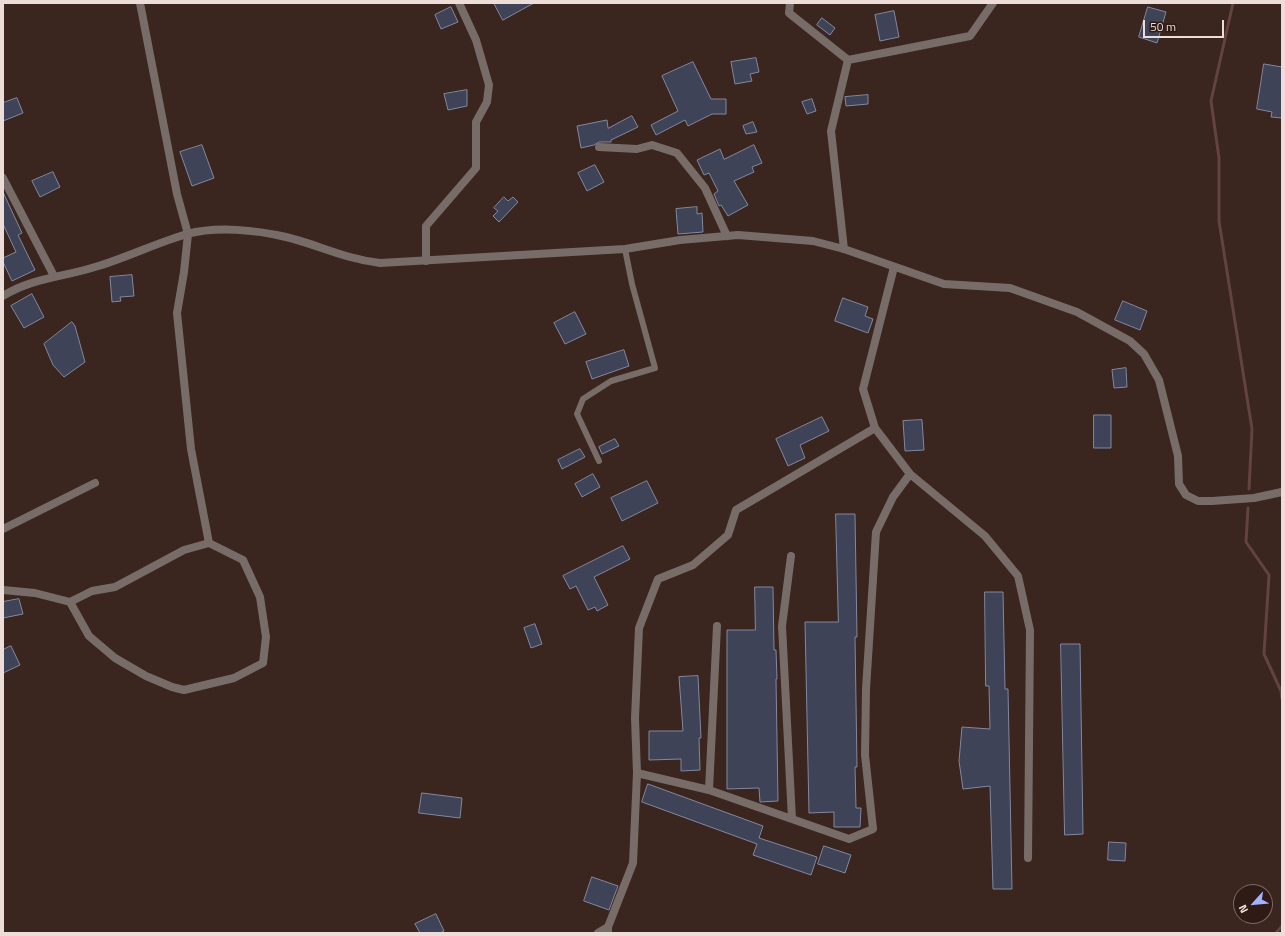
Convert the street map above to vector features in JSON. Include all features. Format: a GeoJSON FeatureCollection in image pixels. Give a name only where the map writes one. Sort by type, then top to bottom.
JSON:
{"type":"FeatureCollection","features":[{"type":"Feature","properties":{"kind":"street"},"geometry":{"type":"LineString","coordinates":[[140,3],[177,194],[188,234],[184,272],[177,313],[191,449],[209,543]]}},
{"type":"Feature","properties":{"kind":"street"},"geometry":{"type":"LineString","coordinates":[[426,261],[426,226],[476,168],[476,122],[487,102],[489,85],[476,40],[460,3]]}},
{"type":"Feature","properties":{"kind":"street"},"geometry":{"type":"LineString","coordinates":[[790,3],[789,12],[848,60]]}},
{"type":"Feature","properties":{"kind":"street"},"geometry":{"type":"LineString","coordinates":[[848,60],[970,36],[993,3]]}},
{"type":"Feature","properties":{"kind":"street"},"geometry":{"type":"LineString","coordinates":[[844,248],[831,131],[848,60]]}},
{"type":"Feature","properties":{"kind":"street"},"geometry":{"type":"LineString","coordinates":[[599,147],[637,149],[652,145],[677,153],[705,188],[727,236]]}},
{"type":"Feature","properties":{"kind":"street"},"geometry":{"type":"LineString","coordinates":[[3,178],[54,276]]}},
{"type":"Feature","properties":{"kind":"street"},"geometry":{"type":"LineString","coordinates":[[3,296],[12,290],[54,276],[95,267],[188,234],[229,230],[285,237],[358,261],[380,263],[625,249],[680,240],[738,234],[813,241],[844,248],[944,284],[1010,288],[1077,312],[1110,329],[1130,341],[1144,354],[1159,380],[1178,456],[1180,484],[1186,495],[1198,501],[1254,498],[1282,492]]}},
{"type":"Feature","properties":{"kind":"street"},"geometry":{"type":"LineString","coordinates":[[894,267],[863,388],[875,428],[910,474],[985,536],[1018,576],[1030,630],[1028,858]]}},
{"type":"Feature","properties":{"kind":"street"},"geometry":{"type":"LineString","coordinates":[[598,933],[608,930],[633,863],[637,773],[635,718],[638,628],[658,579],[693,565],[728,536],[736,510],[875,428]]}},
{"type":"Feature","properties":{"kind":"street"},"geometry":{"type":"LineString","coordinates":[[637,773],[709,790],[849,839],[873,829],[865,755],[866,696],[876,532],[893,497],[910,474]]}},
{"type":"Feature","properties":{"kind":"street"},"geometry":{"type":"LineString","coordinates":[[3,529],[95,483]]}},
{"type":"Feature","properties":{"kind":"street"},"geometry":{"type":"LineString","coordinates":[[3,590],[35,593],[70,602],[92,591],[115,587],[184,550],[209,543],[242,560],[260,597],[264,615],[266,637],[262,663],[234,678],[184,690],[172,687],[146,676],[115,658],[89,636],[70,602]]}},
{"type":"Feature","properties":{"kind":"street"},"geometry":{"type":"LineString","coordinates":[[791,556],[782,626],[792,819]]}},
{"type":"Feature","properties":{"kind":"street"},"geometry":{"type":"LineString","coordinates":[[709,790],[717,626]]}},
{"type":"Feature","properties":{"kind":"lane"},"geometry":{"type":"LineString","coordinates":[[599,461],[577,414],[583,399],[611,381],[655,368],[632,284],[625,249]]}},
{"type":"Feature","properties":{"kind":"building"},"geometry":{"type":"Polygon","coordinates":[[[494,3],[534,3],[503,20],[494,3]]]}},
{"type":"Feature","properties":{"kind":"building"},"geometry":{"type":"Polygon","coordinates":[[[451,7],[458,22],[441,29],[435,15],[451,7]]]}},
{"type":"Feature","properties":{"kind":"building"},"geometry":{"type":"Polygon","coordinates":[[[1148,7],[1166,12],[1157,43],[1139,37],[1148,7]]]}},
{"type":"Feature","properties":{"kind":"building"},"geometry":{"type":"Polygon","coordinates":[[[894,11],[899,37],[880,41],[875,15],[894,11]]]}},
{"type":"Feature","properties":{"kind":"building"},"geometry":{"type":"Polygon","coordinates":[[[822,18],[835,28],[830,35],[817,25],[822,18]]]}},
{"type":"Feature","properties":{"kind":"building"},"geometry":{"type":"Polygon","coordinates":[[[756,58],[759,72],[750,74],[752,81],[735,84],[731,62],[756,58]]]}},
{"type":"Feature","properties":{"kind":"building"},"geometry":{"type":"Polygon","coordinates":[[[693,62],[711,99],[726,99],[726,114],[712,114],[688,126],[685,120],[656,135],[651,125],[678,111],[662,76],[693,62]]]}},
{"type":"Feature","properties":{"kind":"building"},"geometry":{"type":"Polygon","coordinates":[[[1264,64],[1282,67],[1282,118],[1271,117],[1272,112],[1257,109],[1264,64]]]}},
{"type":"Feature","properties":{"kind":"building"},"geometry":{"type":"Polygon","coordinates":[[[467,90],[467,106],[448,110],[444,94],[467,90]]]}},
{"type":"Feature","properties":{"kind":"building"},"geometry":{"type":"Polygon","coordinates":[[[868,95],[868,104],[846,106],[845,97],[868,95]]]}},
{"type":"Feature","properties":{"kind":"building"},"geometry":{"type":"Polygon","coordinates":[[[17,98],[23,113],[3,121],[3,103],[17,98]]]}},
{"type":"Feature","properties":{"kind":"building"},"geometry":{"type":"Polygon","coordinates":[[[812,99],[816,111],[807,114],[802,102],[812,99]]]}},
{"type":"Feature","properties":{"kind":"building"},"geometry":{"type":"Polygon","coordinates":[[[632,116],[638,127],[611,140],[611,142],[599,142],[594,145],[581,148],[577,126],[607,120],[608,128],[632,116]]]}},
{"type":"Feature","properties":{"kind":"building"},"geometry":{"type":"Polygon","coordinates":[[[753,122],[757,132],[746,134],[743,126],[753,122]]]}},
{"type":"Feature","properties":{"kind":"building"},"geometry":{"type":"Polygon","coordinates":[[[202,145],[214,178],[192,186],[180,152],[202,145]]]}},
{"type":"Feature","properties":{"kind":"building"},"geometry":{"type":"Polygon","coordinates":[[[754,145],[762,163],[752,167],[754,172],[734,181],[748,205],[728,216],[721,205],[719,206],[714,194],[718,191],[709,173],[704,175],[697,160],[720,149],[724,159],[754,145]]]}},
{"type":"Feature","properties":{"kind":"building"},"geometry":{"type":"Polygon","coordinates":[[[595,165],[604,182],[587,191],[578,173],[595,165]]]}},
{"type":"Feature","properties":{"kind":"building"},"geometry":{"type":"Polygon","coordinates":[[[53,172],[60,187],[40,197],[32,181],[53,172]]]}},
{"type":"Feature","properties":{"kind":"building"},"geometry":{"type":"Polygon","coordinates":[[[3,192],[22,233],[18,235],[35,270],[12,281],[3,262],[3,258],[16,252],[3,224],[3,192]]]}},
{"type":"Feature","properties":{"kind":"building"},"geometry":{"type":"Polygon","coordinates":[[[504,197],[508,201],[513,197],[518,202],[499,222],[493,216],[498,211],[494,208],[504,197]]]}},
{"type":"Feature","properties":{"kind":"building"},"geometry":{"type":"Polygon","coordinates":[[[697,207],[697,214],[702,213],[703,232],[678,234],[676,209],[697,207]]]}},
{"type":"Feature","properties":{"kind":"building"},"geometry":{"type":"Polygon","coordinates":[[[132,275],[134,296],[120,297],[121,301],[112,302],[110,277],[132,275]]]}},
{"type":"Feature","properties":{"kind":"building"},"geometry":{"type":"Polygon","coordinates":[[[32,294],[44,317],[24,328],[11,306],[32,294]]]}},
{"type":"Feature","properties":{"kind":"building"},"geometry":{"type":"Polygon","coordinates":[[[843,298],[868,307],[865,316],[873,319],[868,333],[835,321],[843,298]]]}},
{"type":"Feature","properties":{"kind":"building"},"geometry":{"type":"Polygon","coordinates":[[[1123,301],[1147,311],[1140,330],[1115,320],[1123,301]]]}},
{"type":"Feature","properties":{"kind":"building"},"geometry":{"type":"Polygon","coordinates":[[[575,312],[586,334],[565,344],[554,323],[575,312]]]}},
{"type":"Feature","properties":{"kind":"building"},"geometry":{"type":"Polygon","coordinates":[[[72,322],[75,326],[85,362],[64,377],[53,365],[44,344],[72,322]]]}},
{"type":"Feature","properties":{"kind":"building"},"geometry":{"type":"Polygon","coordinates":[[[624,350],[629,366],[592,379],[586,362],[624,350]]]}},
{"type":"Feature","properties":{"kind":"building"},"geometry":{"type":"Polygon","coordinates":[[[1126,368],[1127,387],[1114,388],[1112,370],[1126,368]]]}},
{"type":"Feature","properties":{"kind":"building"},"geometry":{"type":"Polygon","coordinates":[[[1094,415],[1111,415],[1111,448],[1094,448],[1094,415]]]}},
{"type":"Feature","properties":{"kind":"building"},"geometry":{"type":"Polygon","coordinates":[[[822,417],[829,431],[800,445],[805,458],[788,466],[776,439],[822,417]]]}},
{"type":"Feature","properties":{"kind":"building"},"geometry":{"type":"Polygon","coordinates":[[[922,420],[924,450],[905,451],[903,421],[922,420]]]}},
{"type":"Feature","properties":{"kind":"building"},"geometry":{"type":"Polygon","coordinates":[[[615,439],[619,446],[602,454],[599,447],[615,439]]]}},
{"type":"Feature","properties":{"kind":"building"},"geometry":{"type":"Polygon","coordinates":[[[580,449],[585,457],[562,469],[558,460],[580,449]]]}},
{"type":"Feature","properties":{"kind":"building"},"geometry":{"type":"Polygon","coordinates":[[[593,474],[600,487],[582,497],[575,484],[593,474]]]}},
{"type":"Feature","properties":{"kind":"building"},"geometry":{"type":"Polygon","coordinates":[[[647,481],[658,503],[622,521],[611,498],[647,481]]]}},
{"type":"Feature","properties":{"kind":"building"},"geometry":{"type":"Polygon","coordinates":[[[836,514],[855,514],[857,767],[855,767],[856,808],[861,808],[860,827],[834,827],[834,812],[809,813],[805,622],[838,622],[836,514]]]}},
{"type":"Feature","properties":{"kind":"building"},"geometry":{"type":"Polygon","coordinates":[[[623,546],[630,559],[594,577],[608,605],[597,611],[595,607],[588,610],[576,586],[570,589],[563,576],[623,546]]]}},
{"type":"Feature","properties":{"kind":"building"},"geometry":{"type":"Polygon","coordinates":[[[755,587],[773,587],[774,650],[776,650],[777,679],[778,801],[760,802],[759,788],[727,789],[727,630],[755,630],[755,587]]]}},
{"type":"Feature","properties":{"kind":"building"},"geometry":{"type":"Polygon","coordinates":[[[985,592],[1003,592],[1005,689],[1008,689],[1012,889],[993,889],[990,786],[963,789],[959,761],[962,727],[990,729],[989,686],[986,686],[985,592]]]}},
{"type":"Feature","properties":{"kind":"building"},"geometry":{"type":"Polygon","coordinates":[[[19,599],[23,614],[3,618],[3,602],[19,599]]]}},
{"type":"Feature","properties":{"kind":"building"},"geometry":{"type":"Polygon","coordinates":[[[535,624],[542,644],[531,648],[524,628],[535,624]]]}},
{"type":"Feature","properties":{"kind":"building"},"geometry":{"type":"Polygon","coordinates":[[[1061,644],[1080,644],[1083,834],[1065,835],[1061,644]]]}},
{"type":"Feature","properties":{"kind":"building"},"geometry":{"type":"Polygon","coordinates":[[[11,646],[20,665],[3,673],[3,650],[11,646]]]}},
{"type":"Feature","properties":{"kind":"building"},"geometry":{"type":"Polygon","coordinates":[[[698,676],[701,738],[699,738],[700,770],[681,771],[681,759],[649,760],[649,731],[683,731],[679,677],[698,676]]]}},
{"type":"Feature","properties":{"kind":"building"},"geometry":{"type":"Polygon","coordinates":[[[648,784],[763,826],[759,838],[817,857],[811,875],[753,855],[757,844],[642,802],[648,784]]]}},
{"type":"Feature","properties":{"kind":"building"},"geometry":{"type":"Polygon","coordinates":[[[422,793],[462,798],[460,818],[419,813],[422,793]]]}},
{"type":"Feature","properties":{"kind":"building"},"geometry":{"type":"Polygon","coordinates":[[[1109,842],[1126,843],[1125,861],[1108,860],[1109,842]]]}},
{"type":"Feature","properties":{"kind":"building"},"geometry":{"type":"Polygon","coordinates":[[[824,846],[851,855],[845,873],[818,864],[824,846]]]}},
{"type":"Feature","properties":{"kind":"building"},"geometry":{"type":"Polygon","coordinates":[[[592,877],[618,886],[609,910],[584,901],[592,877]]]}},
{"type":"Feature","properties":{"kind":"building"},"geometry":{"type":"Polygon","coordinates":[[[436,914],[444,931],[440,933],[420,933],[415,924],[436,914]]]}},
{"type":"Feature","properties":{"kind":"waterway"},"geometry":{"type":"LineString","coordinates":[[1233,3],[1211,101],[1219,158],[1219,221],[1252,429],[1249,489]]}},
{"type":"Feature","properties":{"kind":"waterway"},"geometry":{"type":"LineString","coordinates":[[1248,508],[1246,542],[1269,575],[1264,654],[1281,691],[1282,699]]}},
{"type":"Feature","properties":{"kind":"waterway"},"geometry":{"type":"LineString","coordinates":[[1276,933],[1282,926]]}}]}
